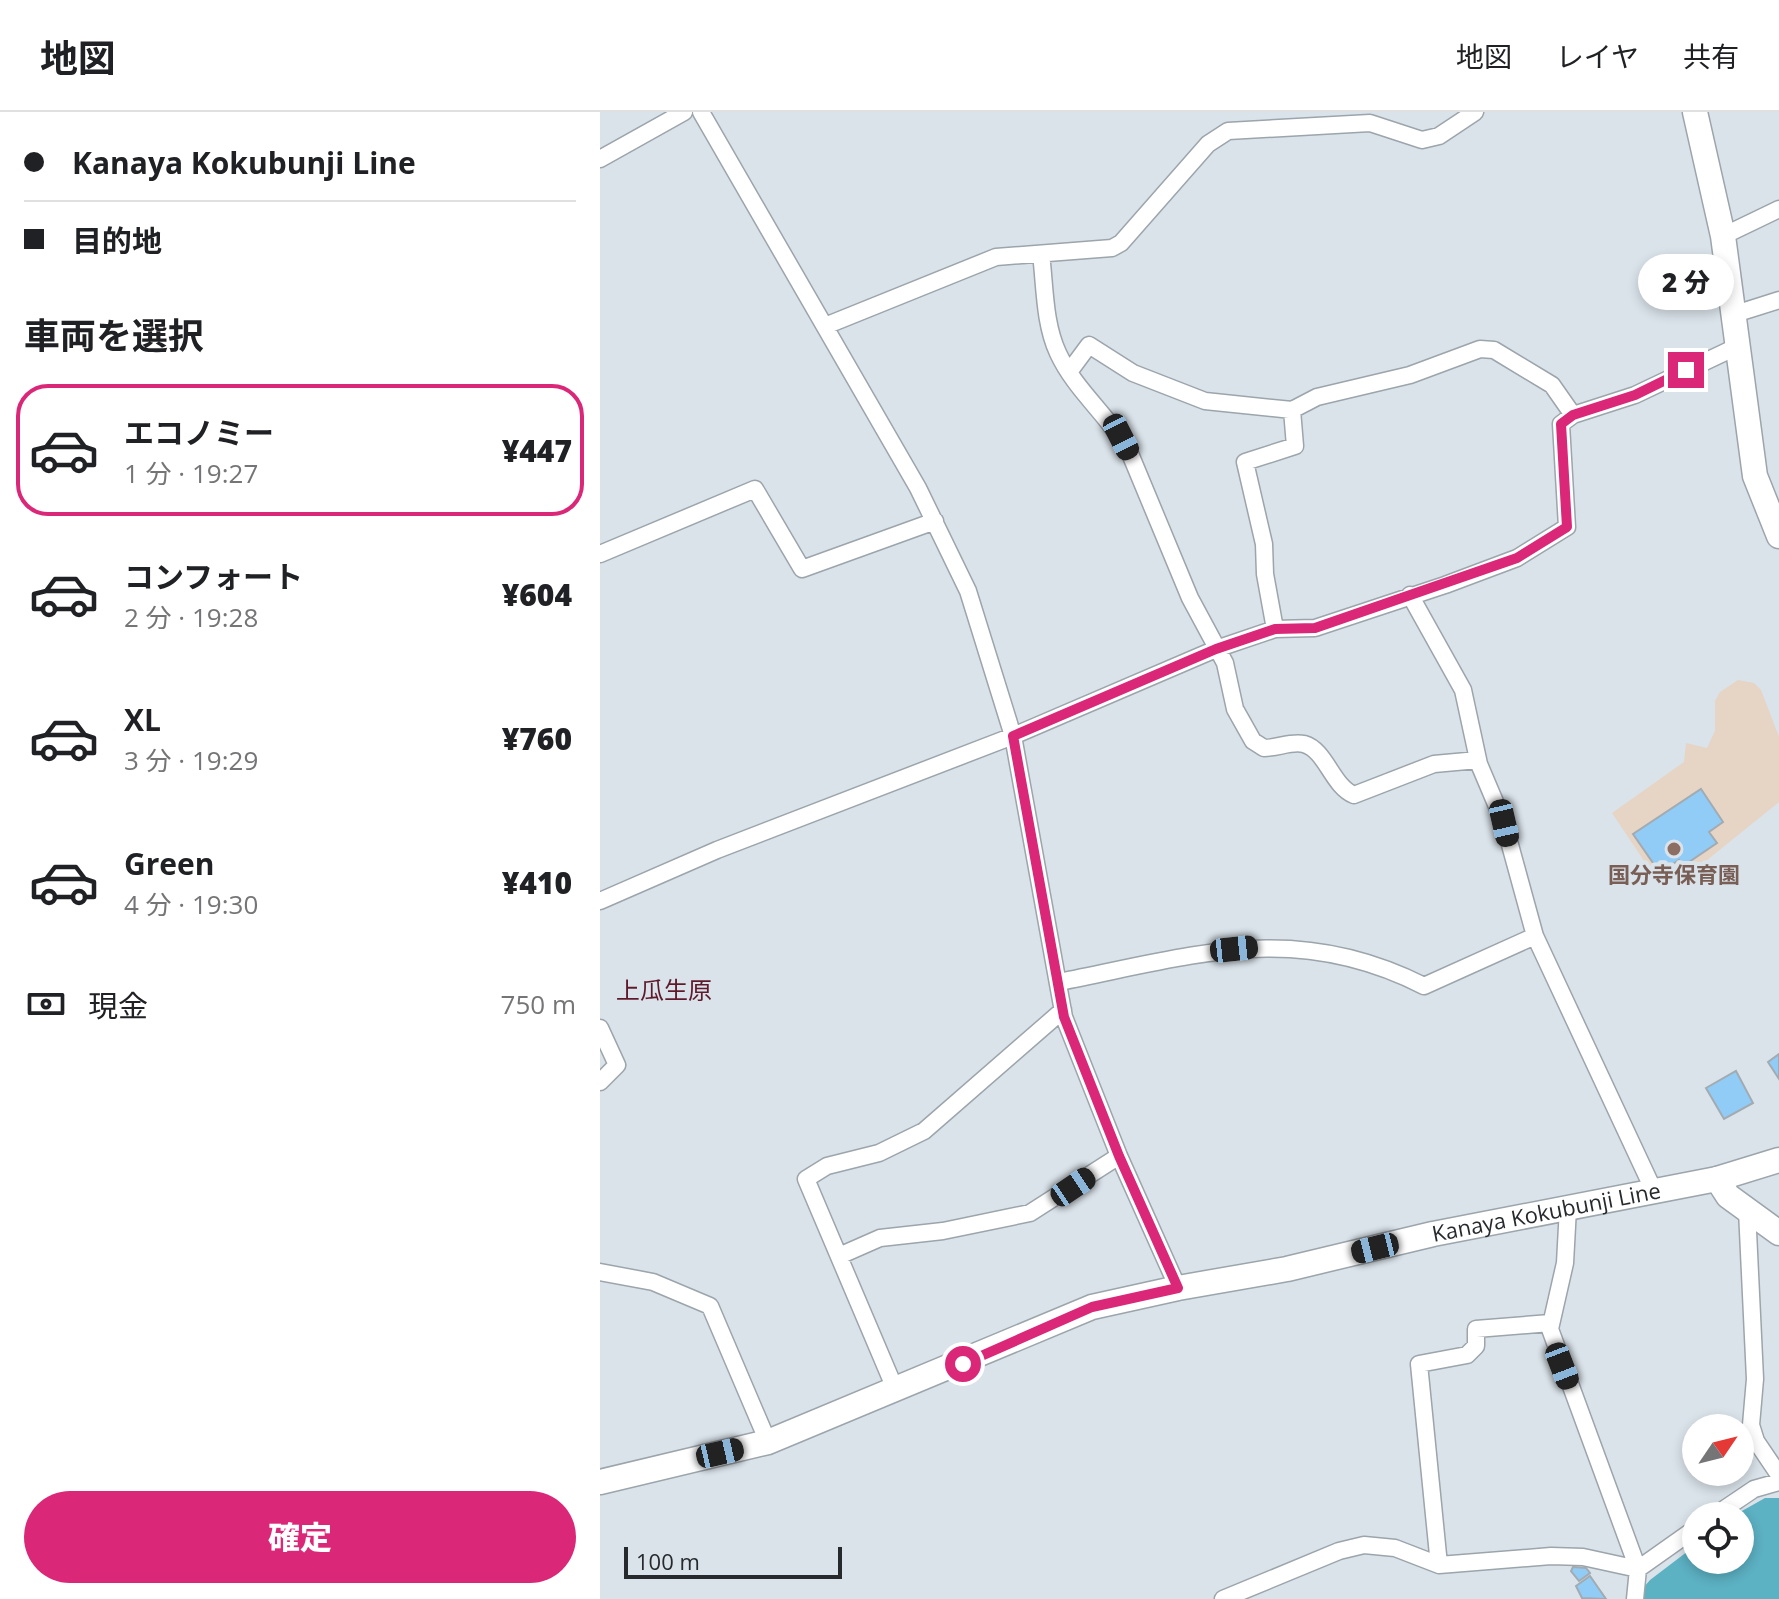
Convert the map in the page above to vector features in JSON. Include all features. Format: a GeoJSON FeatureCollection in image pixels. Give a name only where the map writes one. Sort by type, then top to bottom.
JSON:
{"type":"FeatureCollection","features":[{"type":"Feature","properties":{"kind":"main road"},"geometry":{"type":"LineString","coordinates":[[1695,112],[1723,236],[1755,476],[1779,536]]}},
{"type":"Feature","properties":{"kind":"main road","name":"Kanaya Kokubunji Line"},"geometry":{"type":"LineString","coordinates":[[600,1482],[768,1442],[1092,1307],[1287,1269],[1433,1234],[1717,1179],[1779,1160]]}},
{"type":"Feature","properties":{"kind":"main road"},"geometry":{"type":"LineString","coordinates":[[1717,1179],[1728,1196],[1779,1233]]}},
{"type":"Feature","properties":{"kind":"street"},"geometry":{"type":"LineString","coordinates":[[600,159],[684,112]]}},
{"type":"Feature","properties":{"kind":"street"},"geometry":{"type":"LineString","coordinates":[[701,112],[935,521],[968,591],[1013,736],[1063,1010],[1119,1156],[1178,1288]]}},
{"type":"Feature","properties":{"kind":"street"},"geometry":{"type":"LineString","coordinates":[[825,326],[996,257],[1112,248],[1121,243],[1208,144],[1228,131],[1370,123],[1422,140],[1439,136],[1475,112]]}},
{"type":"Feature","properties":{"kind":"street"},"geometry":{"type":"LineString","coordinates":[[1723,236],[1779,209]]}},
{"type":"Feature","properties":{"kind":"street"},"geometry":{"type":"LineString","coordinates":[[1041,254],[1050,335],[1069,372],[1121,437],[1225,663],[1231,700],[1253,741],[1264,748],[1294,743],[1311,747],[1349,794],[1366,793],[1434,764],[1478,760]]}},
{"type":"Feature","properties":{"kind":"street"},"geometry":{"type":"LineString","coordinates":[[1735,314],[1779,300]]}},
{"type":"Feature","properties":{"kind":"street"},"geometry":{"type":"LineString","coordinates":[[1069,372],[1089,345],[1133,373],[1205,401],[1292,410],[1317,397],[1410,375],[1480,349],[1502,354],[1552,385],[1573,415]]}},
{"type":"Feature","properties":{"kind":"street"},"geometry":{"type":"LineString","coordinates":[[600,901],[717,850],[1013,736],[1216,649],[1275,629],[1315,628],[1517,558],[1567,527],[1559,434],[1561,424],[1573,415],[1635,395],[1738,346]]}},
{"type":"Feature","properties":{"kind":"street"},"geometry":{"type":"LineString","coordinates":[[1275,629],[1265,574],[1264,544],[1245,462],[1295,446],[1292,410]]}},
{"type":"Feature","properties":{"kind":"street"},"geometry":{"type":"LineString","coordinates":[[600,554],[755,489],[802,569],[935,521]]}},
{"type":"Feature","properties":{"kind":"street"},"geometry":{"type":"LineString","coordinates":[[1410,595],[1463,690],[1478,760],[1504,823],[1535,936],[1653,1189]]}},
{"type":"Feature","properties":{"kind":"street"},"geometry":{"type":"LineString","coordinates":[[1059,982],[1216,951],[1288,946],[1373,963],[1424,986],[1535,936]]}},
{"type":"Feature","properties":{"kind":"street"},"geometry":{"type":"LineString","coordinates":[[896,1391],[806,1179],[827,1166],[879,1153],[924,1131],[1063,1010]]}},
{"type":"Feature","properties":{"kind":"street"},"geometry":{"type":"LineString","coordinates":[[600,1028],[617,1065],[600,1082]]}},
{"type":"Feature","properties":{"kind":"street"},"geometry":{"type":"LineString","coordinates":[[839,1256],[880,1238],[943,1231],[1030,1213],[1119,1156]]}},
{"type":"Feature","properties":{"kind":"street"},"geometry":{"type":"LineString","coordinates":[[1568,1208],[1565,1263],[1550,1323],[1552,1337],[1638,1569],[1635,1599]]}},
{"type":"Feature","properties":{"kind":"street"},"geometry":{"type":"LineString","coordinates":[[1747,1210],[1755,1368],[1751,1425],[1756,1441],[1779,1475]]}},
{"type":"Feature","properties":{"kind":"street"},"geometry":{"type":"LineString","coordinates":[[600,1272],[653,1282],[710,1306],[768,1442]]}},
{"type":"Feature","properties":{"kind":"street"},"geometry":{"type":"LineString","coordinates":[[1439,1565],[1419,1364],[1467,1355],[1476,1346],[1476,1329],[1550,1323]]}},
{"type":"Feature","properties":{"kind":"street"},"geometry":{"type":"LineString","coordinates":[[1735,1502],[1754,1489],[1779,1482]]}},
{"type":"Feature","properties":{"kind":"street"},"geometry":{"type":"LineString","coordinates":[[1223,1599],[1353,1546],[1385,1546],[1439,1565],[1551,1556],[1583,1557],[1638,1569],[1682,1538]]}},
{"type":"Feature","properties":{"kind":"shaded area"},"geometry":{"type":"Polygon","coordinates":[[[1738,680],[1754,683],[1761,690],[1779,737],[1779,802],[1707,860],[1657,880],[1612,813],[1684,762],[1686,743],[1707,748],[1715,731],[1715,701],[1720,692],[1738,680]]]}},
{"type":"Feature","properties":{"kind":"water"},"geometry":{"type":"Polygon","coordinates":[[[1765,1498],[1779,1498],[1779,1599],[1643,1599],[1644,1587],[1650,1580],[1682,1556],[1682,1574],[1754,1574],[1754,1504],[1765,1498]]]}},
{"type":"Feature","properties":{"kind":"building"},"geometry":{"type":"Polygon","coordinates":[[[1701,789],[1723,822],[1709,832],[1717,843],[1683,866],[1679,860],[1660,873],[1633,834],[1701,789]]]}},
{"type":"Feature","properties":{"kind":"building"},"geometry":{"type":"Polygon","coordinates":[[[1779,1054],[1779,1079],[1768,1062],[1779,1054]]]}},
{"type":"Feature","properties":{"kind":"building"},"geometry":{"type":"Polygon","coordinates":[[[1736,1071],[1753,1103],[1724,1119],[1706,1088],[1736,1071]]]}},
{"type":"Feature","properties":{"kind":"building"},"geometry":{"type":"Polygon","coordinates":[[[1573,1567],[1586,1568],[1590,1573],[1579,1581],[1571,1571],[1573,1567]]]}},
{"type":"Feature","properties":{"kind":"building"},"geometry":{"type":"Polygon","coordinates":[[[1590,1576],[1606,1599],[1582,1598],[1576,1586],[1590,1576]]]}},
{"type":"Feature","properties":{"kind":"place","name":"国分寺保育園"},"geometry":{"type":"Point","coordinates":[1674,849]}},
{"type":"Feature","properties":{"kind":"district","name":"上瓜生原"},"geometry":{"type":"Point","coordinates":[664,991]}},
{"type":"Feature","properties":{"kind":"route"},"geometry":{"type":"LineString","coordinates":[[963,1364],[1092,1307],[1178,1288],[1119,1156],[1064,1017],[1013,736],[1216,649],[1275,629],[1315,628],[1517,558],[1559,535],[1567,527],[1559,434],[1561,424],[1573,415],[1635,395],[1686,370]]}}]}
